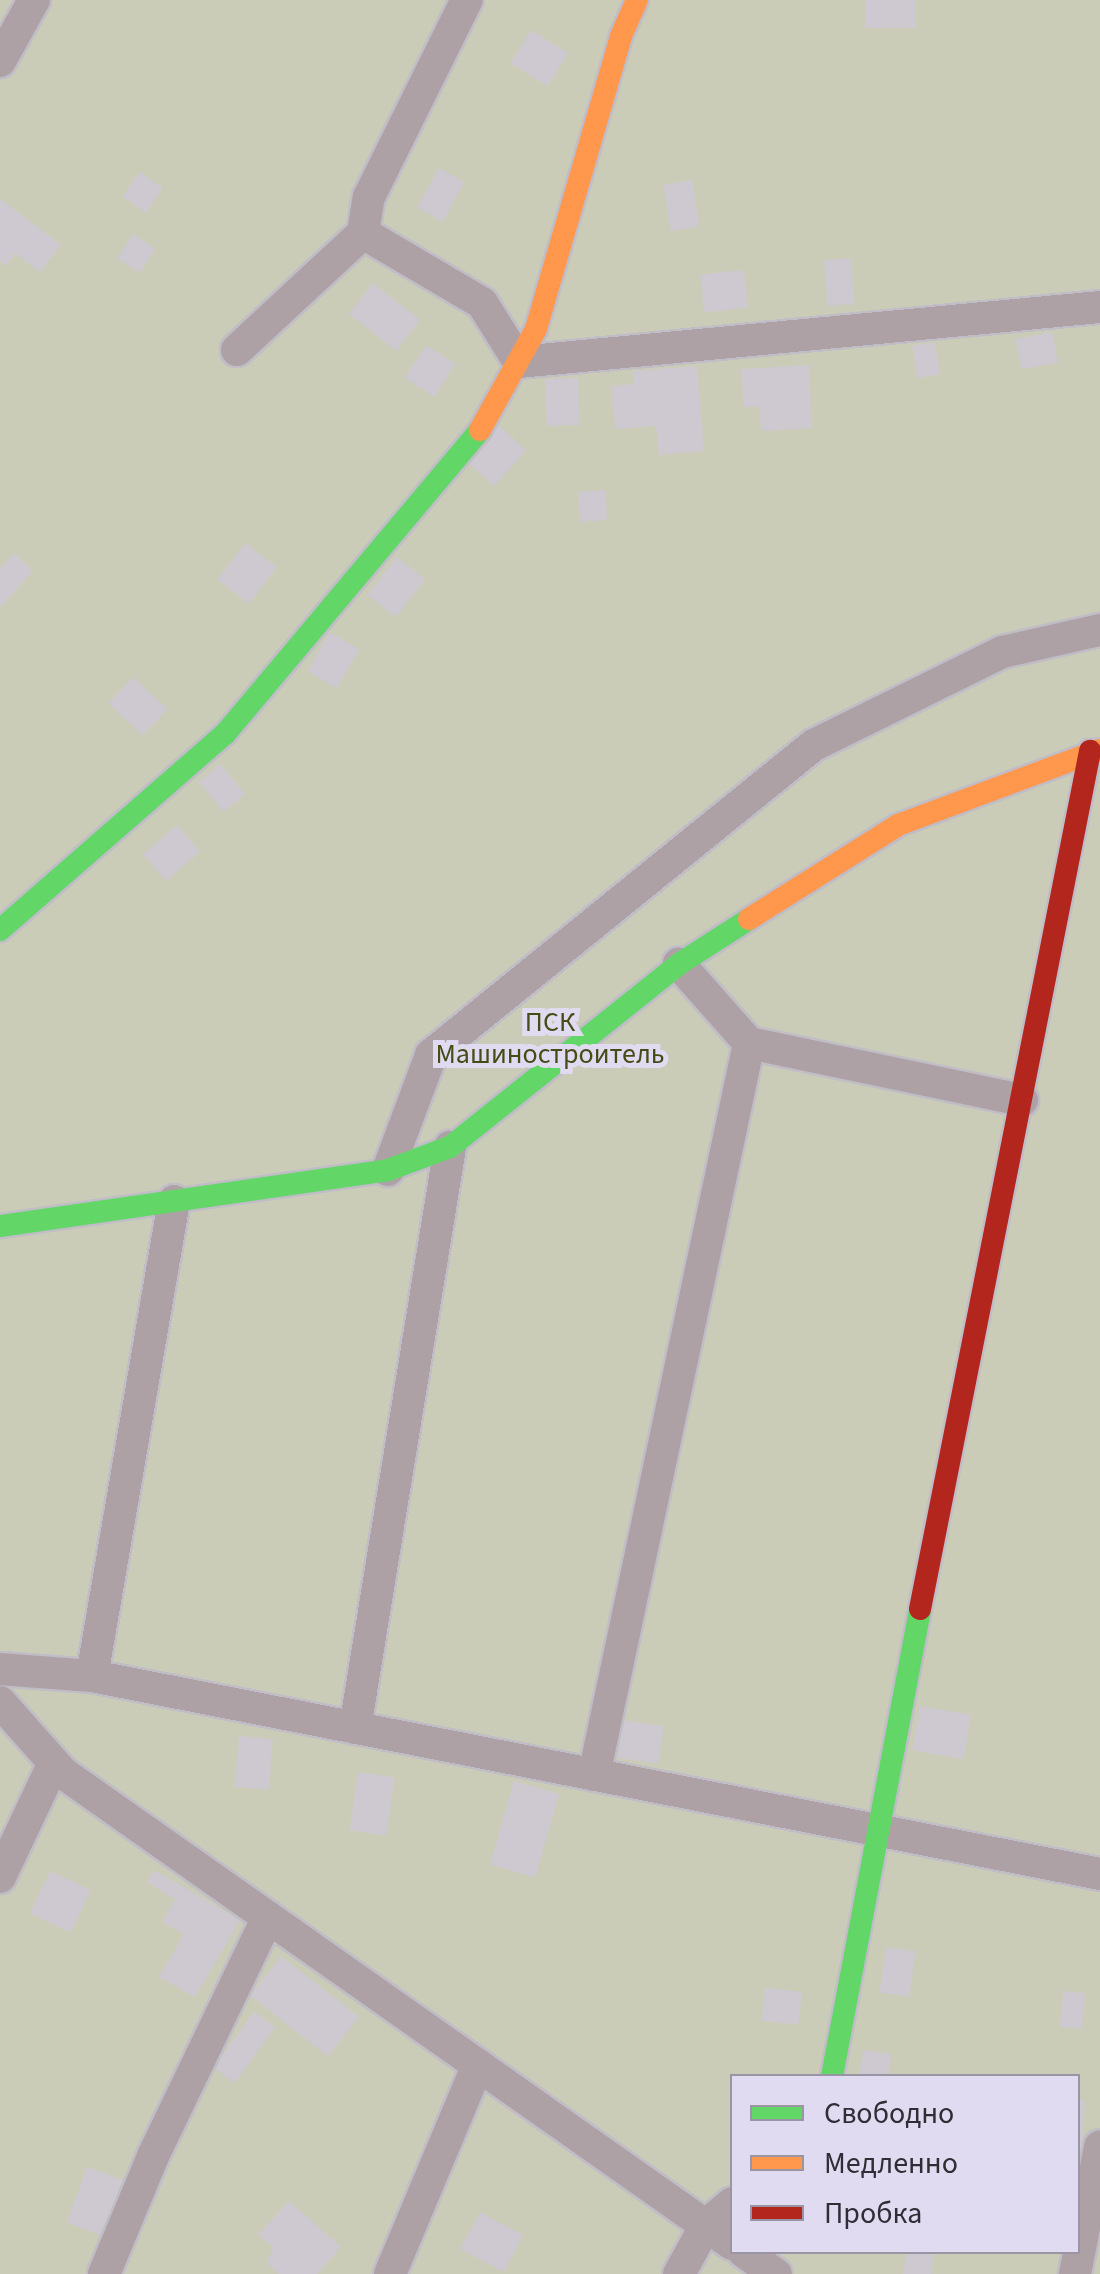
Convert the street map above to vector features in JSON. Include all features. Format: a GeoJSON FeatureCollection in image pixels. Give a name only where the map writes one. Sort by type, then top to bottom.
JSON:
{"type":"FeatureCollection","features":[{"type":"Feature","properties":{"kind":"street"},"geometry":{"type":"LineString","coordinates":[[0,61],[34,0]]}},
{"type":"Feature","properties":{"kind":"street"},"geometry":{"type":"LineString","coordinates":[[237,350],[363,233],[369,197],[466,0]]}},
{"type":"Feature","properties":{"kind":"street"},"geometry":{"type":"LineString","coordinates":[[0,930],[225,734],[487,422],[536,329],[621,36],[636,0]]}},
{"type":"Feature","properties":{"kind":"street"},"geometry":{"type":"LineString","coordinates":[[363,233],[482,303],[519,362]]}},
{"type":"Feature","properties":{"kind":"street"},"geometry":{"type":"LineString","coordinates":[[519,362],[1100,307]]}},
{"type":"Feature","properties":{"kind":"street"},"geometry":{"type":"LineString","coordinates":[[388,1170],[431,1055],[814,745],[1002,652],[1100,630]]}},
{"type":"Feature","properties":{"kind":"street"},"geometry":{"type":"LineString","coordinates":[[0,1226],[388,1170],[450,1146],[679,964],[898,825],[1095,750]]}},
{"type":"Feature","properties":{"kind":"street"},"geometry":{"type":"LineString","coordinates":[[832,2074],[876,1830],[1095,750]]}},
{"type":"Feature","properties":{"kind":"street"},"geometry":{"type":"LineString","coordinates":[[679,964],[750,1043],[1022,1100]]}},
{"type":"Feature","properties":{"kind":"street"},"geometry":{"type":"LineString","coordinates":[[594,1775],[750,1043]]}},
{"type":"Feature","properties":{"kind":"street"},"geometry":{"type":"LineString","coordinates":[[355,1728],[450,1146]]}},
{"type":"Feature","properties":{"kind":"street"},"geometry":{"type":"LineString","coordinates":[[92,1676],[174,1200]]}},
{"type":"Feature","properties":{"kind":"street"},"geometry":{"type":"LineString","coordinates":[[0,1669],[92,1676],[1100,1874]]}},
{"type":"Feature","properties":{"kind":"street"},"geometry":{"type":"LineString","coordinates":[[0,1702],[54,1763],[719,2234]]}},
{"type":"Feature","properties":{"kind":"street"},"geometry":{"type":"LineString","coordinates":[[0,1877],[54,1763]]}},
{"type":"Feature","properties":{"kind":"street"},"geometry":{"type":"LineString","coordinates":[[104,2274],[153,2156],[268,1917]]}},
{"type":"Feature","properties":{"kind":"street"},"geometry":{"type":"LineString","coordinates":[[390,2274],[478,2065]]}},
{"type":"Feature","properties":{"kind":"street"},"geometry":{"type":"LineString","coordinates":[[1080,2253],[1100,2146]]}},
{"type":"Feature","properties":{"kind":"street"},"geometry":{"type":"LineString","coordinates":[[678,2274],[719,2234],[730,2208]]}},
{"type":"Feature","properties":{"kind":"street"},"geometry":{"type":"LineString","coordinates":[[747,2254],[776,2274]]}},
{"type":"Feature","properties":{"kind":"green space","name":"ПСК Машиностроитель"},"geometry":{"type":"Polygon","coordinates":[[[0,0],[1100,0],[1100,2274],[0,2274],[0,0]]]}},
{"type":"Feature","properties":{"kind":"building"},"geometry":{"type":"Polygon","coordinates":[[[865,0],[916,0],[916,28],[865,28],[865,0]]]}},
{"type":"Feature","properties":{"kind":"building"},"geometry":{"type":"Polygon","coordinates":[[[531,30],[568,53],[548,86],[510,63],[531,30]]]}},
{"type":"Feature","properties":{"kind":"building"},"geometry":{"type":"Polygon","coordinates":[[[439,168],[464,182],[443,221],[417,207],[439,168]]]}},
{"type":"Feature","properties":{"kind":"building"},"geometry":{"type":"Polygon","coordinates":[[[140,172],[163,188],[146,213],[123,197],[140,172]]]}},
{"type":"Feature","properties":{"kind":"building"},"geometry":{"type":"Polygon","coordinates":[[[692,180],[699,226],[671,231],[663,185],[692,180]]]}},
{"type":"Feature","properties":{"kind":"building"},"geometry":{"type":"Polygon","coordinates":[[[0,199],[61,245],[40,272],[15,253],[6,266],[0,261],[0,199]]]}},
{"type":"Feature","properties":{"kind":"building"},"geometry":{"type":"Polygon","coordinates":[[[133,234],[156,249],[140,273],[117,258],[133,234]]]}},
{"type":"Feature","properties":{"kind":"building"},"geometry":{"type":"Polygon","coordinates":[[[851,258],[854,304],[827,306],[824,260],[851,258]]]}},
{"type":"Feature","properties":{"kind":"building"},"geometry":{"type":"Polygon","coordinates":[[[744,270],[748,308],[704,312],[700,275],[744,270]]]}},
{"type":"Feature","properties":{"kind":"building"},"geometry":{"type":"Polygon","coordinates":[[[373,283],[420,320],[396,351],[349,314],[373,283]]]}},
{"type":"Feature","properties":{"kind":"building"},"geometry":{"type":"Polygon","coordinates":[[[1052,332],[1058,362],[1022,369],[1016,339],[1052,332]]]}},
{"type":"Feature","properties":{"kind":"building"},"geometry":{"type":"Polygon","coordinates":[[[935,342],[940,375],[917,378],[912,346],[935,342]]]}},
{"type":"Feature","properties":{"kind":"building"},"geometry":{"type":"Polygon","coordinates":[[[426,345],[455,364],[434,397],[405,378],[426,345]]]}},
{"type":"Feature","properties":{"kind":"building"},"geometry":{"type":"Polygon","coordinates":[[[809,365],[812,428],[761,431],[760,407],[744,407],[741,369],[809,365]]]}},
{"type":"Feature","properties":{"kind":"building"},"geometry":{"type":"Polygon","coordinates":[[[697,366],[704,451],[659,455],[656,426],[615,429],[611,386],[634,384],[633,371],[697,366]]]}},
{"type":"Feature","properties":{"kind":"building"},"geometry":{"type":"Polygon","coordinates":[[[578,378],[580,425],[547,426],[545,379],[578,378]]]}},
{"type":"Feature","properties":{"kind":"building"},"geometry":{"type":"Polygon","coordinates":[[[498,425],[526,450],[494,486],[466,461],[498,425]]]}},
{"type":"Feature","properties":{"kind":"building"},"geometry":{"type":"Polygon","coordinates":[[[605,490],[607,520],[580,522],[578,492],[605,490]]]}},
{"type":"Feature","properties":{"kind":"building"},"geometry":{"type":"Polygon","coordinates":[[[245,543],[277,567],[249,604],[217,580],[245,543]]]}},
{"type":"Feature","properties":{"kind":"building"},"geometry":{"type":"Polygon","coordinates":[[[14,553],[33,571],[0,607],[0,569],[14,553]]]}},
{"type":"Feature","properties":{"kind":"building"},"geometry":{"type":"Polygon","coordinates":[[[397,557],[425,579],[396,617],[367,595],[397,557]]]}},
{"type":"Feature","properties":{"kind":"building"},"geometry":{"type":"Polygon","coordinates":[[[330,632],[359,649],[337,688],[308,671],[330,632]]]}},
{"type":"Feature","properties":{"kind":"building"},"geometry":{"type":"Polygon","coordinates":[[[133,677],[167,709],[143,735],[108,703],[133,677]]]}},
{"type":"Feature","properties":{"kind":"building"},"geometry":{"type":"Polygon","coordinates":[[[220,764],[245,794],[224,812],[199,782],[220,764]]]}},
{"type":"Feature","properties":{"kind":"building"},"geometry":{"type":"Polygon","coordinates":[[[177,825],[200,851],[166,881],[143,855],[177,825]]]}},
{"type":"Feature","properties":{"kind":"building"},"geometry":{"type":"Polygon","coordinates":[[[920,1706],[971,1715],[963,1759],[912,1750],[920,1706]]]}},
{"type":"Feature","properties":{"kind":"building"},"geometry":{"type":"Polygon","coordinates":[[[621,1720],[664,1726],[658,1764],[616,1758],[621,1720]]]}},
{"type":"Feature","properties":{"kind":"building"},"geometry":{"type":"Polygon","coordinates":[[[239,1736],[273,1739],[268,1790],[235,1787],[239,1736]]]}},
{"type":"Feature","properties":{"kind":"building"},"geometry":{"type":"Polygon","coordinates":[[[358,1772],[395,1777],[386,1836],[350,1830],[358,1772]]]}},
{"type":"Feature","properties":{"kind":"building"},"geometry":{"type":"Polygon","coordinates":[[[514,1781],[559,1794],[535,1878],[490,1865],[514,1781]]]}},
{"type":"Feature","properties":{"kind":"building"},"geometry":{"type":"Polygon","coordinates":[[[154,1870],[240,1920],[195,1997],[159,1977],[184,1934],[162,1922],[175,1899],[147,1882],[154,1870]]]}},
{"type":"Feature","properties":{"kind":"building"},"geometry":{"type":"Polygon","coordinates":[[[50,1871],[91,1890],[71,1933],[30,1914],[50,1871]]]}},
{"type":"Feature","properties":{"kind":"building"},"geometry":{"type":"Polygon","coordinates":[[[886,1947],[916,1951],[909,1997],[880,1993],[886,1947]]]}},
{"type":"Feature","properties":{"kind":"building"},"geometry":{"type":"Polygon","coordinates":[[[281,1956],[359,2017],[328,2056],[250,1995],[281,1956]]]}},
{"type":"Feature","properties":{"kind":"building"},"geometry":{"type":"Polygon","coordinates":[[[765,1988],[802,1992],[798,2025],[762,2021],[765,1988]]]}},
{"type":"Feature","properties":{"kind":"building"},"geometry":{"type":"Polygon","coordinates":[[[1063,1991],[1085,1993],[1082,2029],[1060,2027],[1063,1991]]]}},
{"type":"Feature","properties":{"kind":"building"},"geometry":{"type":"Polygon","coordinates":[[[254,2012],[275,2027],[234,2083],[213,2068],[254,2012]]]}},
{"type":"Feature","properties":{"kind":"building"},"geometry":{"type":"Polygon","coordinates":[[[863,2050],[892,2054],[888,2074],[859,2074],[863,2050]]]}},
{"type":"Feature","properties":{"kind":"building"},"geometry":{"type":"Polygon","coordinates":[[[1080,2100],[1085,2100],[1081,2151],[1080,2100]]]}},
{"type":"Feature","properties":{"kind":"building"},"geometry":{"type":"Polygon","coordinates":[[[87,2167],[126,2181],[105,2236],[67,2222],[87,2167]]]}},
{"type":"Feature","properties":{"kind":"building"},"geometry":{"type":"Polygon","coordinates":[[[289,2201],[341,2247],[317,2274],[279,2274],[267,2263],[273,2247],[258,2235],[289,2201]]]}},
{"type":"Feature","properties":{"kind":"building"},"geometry":{"type":"Polygon","coordinates":[[[480,2212],[523,2235],[504,2272],[460,2249],[480,2212]]]}},
{"type":"Feature","properties":{"kind":"building"},"geometry":{"type":"Polygon","coordinates":[[[907,2254],[934,2254],[931,2274],[903,2274],[907,2254]]]}},
{"type":"Feature","properties":{"kind":"traffic: fast"},"geometry":{"type":"LineString","coordinates":[[0,930],[225,734],[480,430]]}},
{"type":"Feature","properties":{"kind":"traffic: fast"},"geometry":{"type":"LineString","coordinates":[[0,1226],[388,1170],[450,1147],[679,964],[749,919]]}},
{"type":"Feature","properties":{"kind":"traffic: fast"},"geometry":{"type":"LineString","coordinates":[[832,2074],[920,1609]]}},
{"type":"Feature","properties":{"kind":"traffic: slow"},"geometry":{"type":"LineString","coordinates":[[480,430],[536,329],[621,36],[637,0]]}},
{"type":"Feature","properties":{"kind":"traffic: slow"},"geometry":{"type":"LineString","coordinates":[[749,919],[898,825],[1100,750]]}},
{"type":"Feature","properties":{"kind":"traffic: jam"},"geometry":{"type":"LineString","coordinates":[[920,1609],[1090,751]]}}]}
